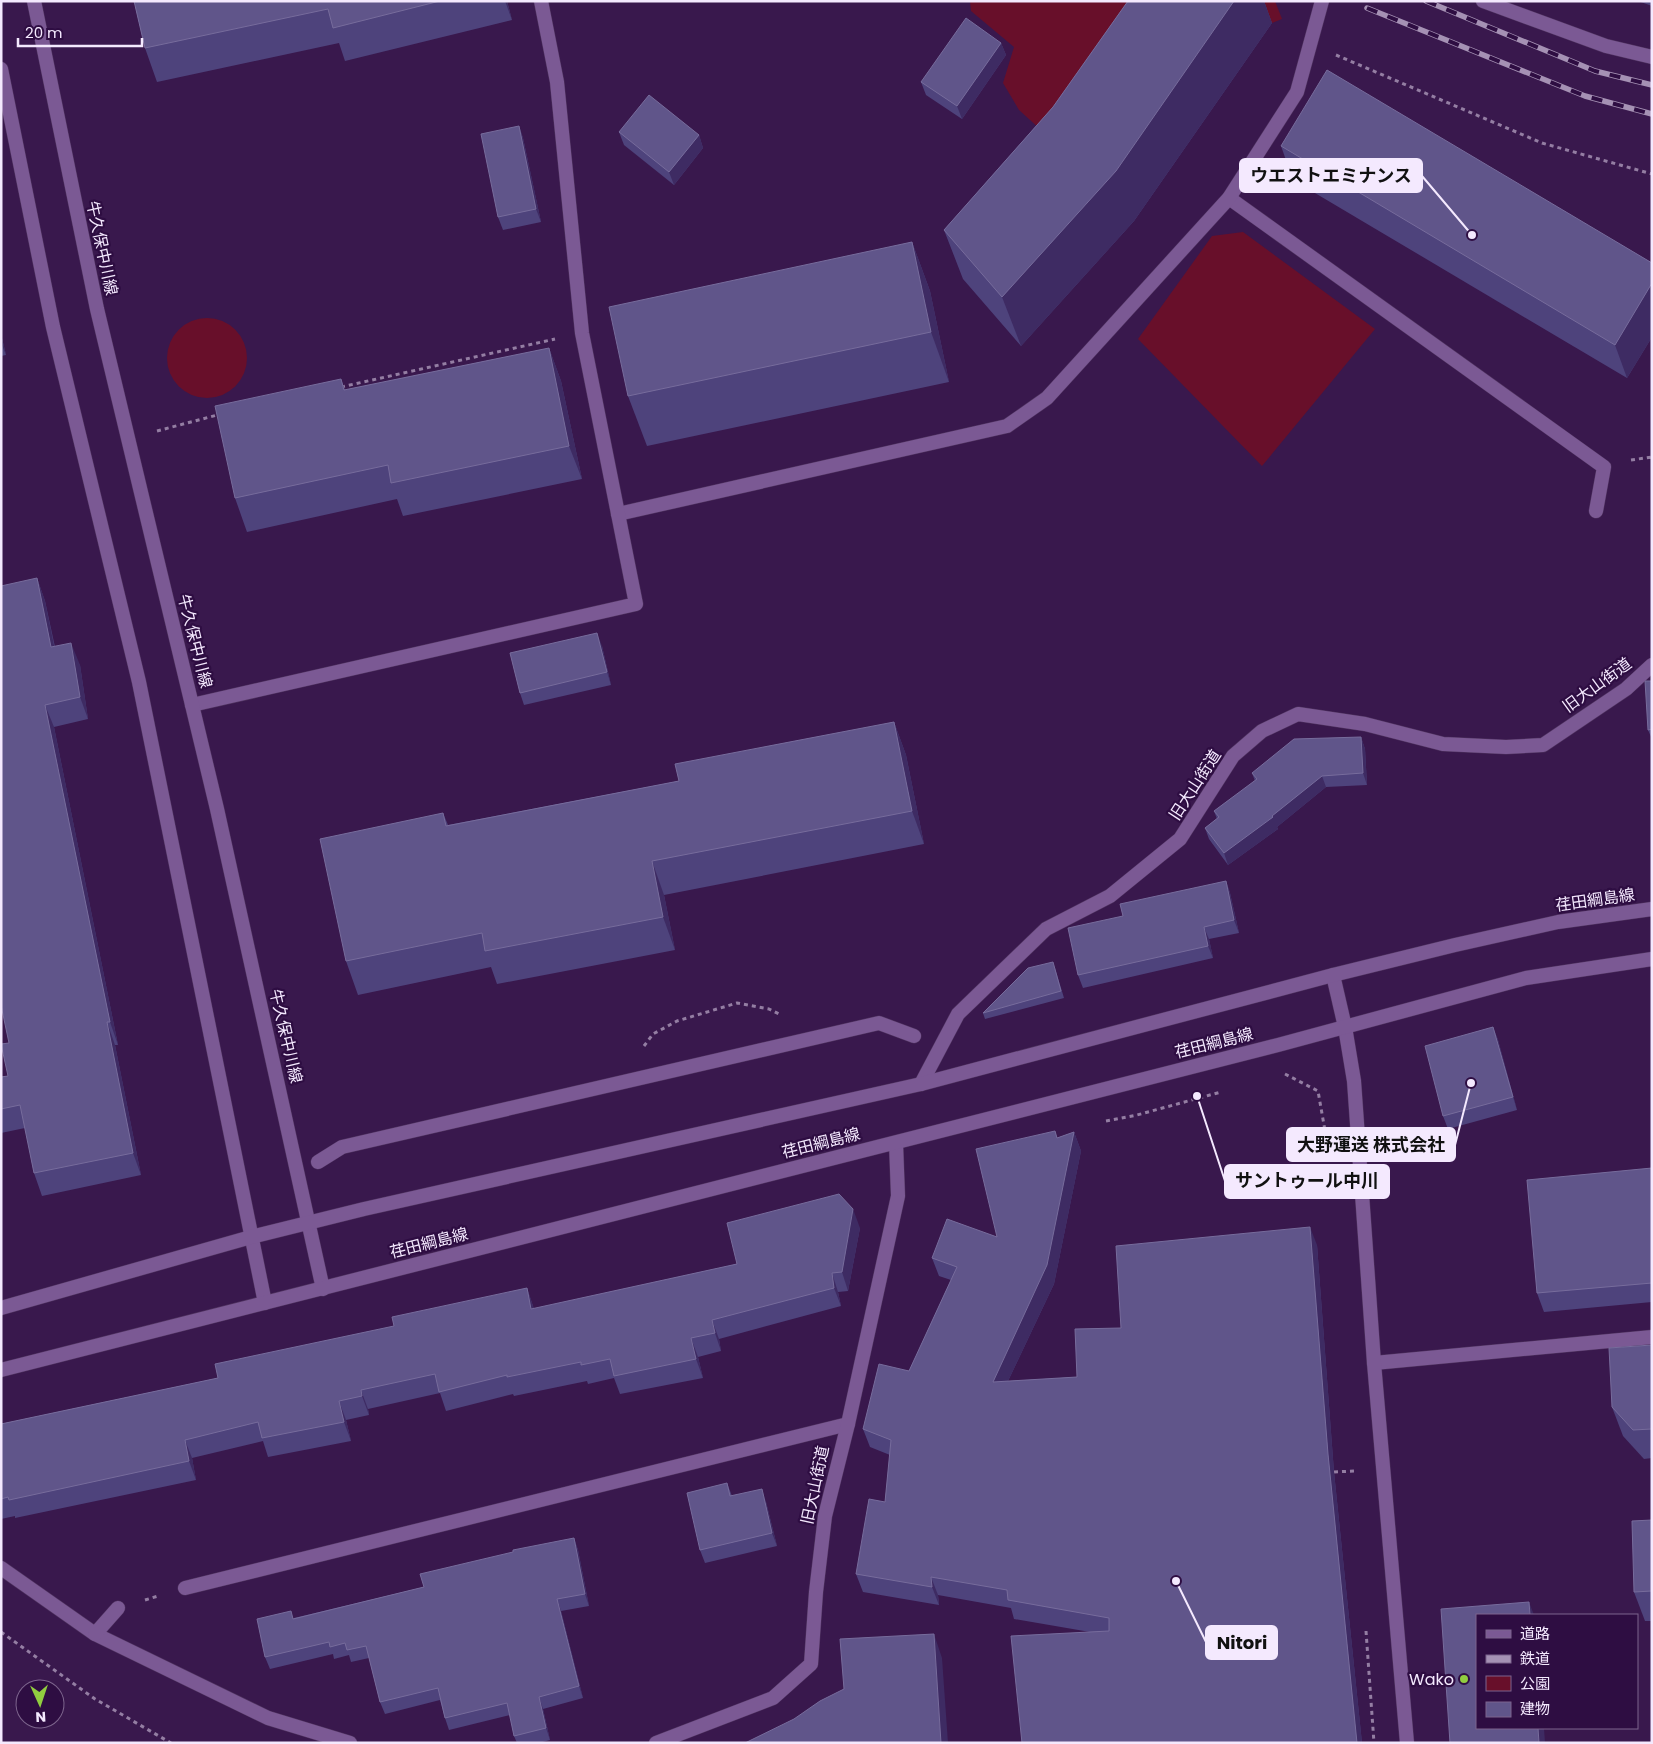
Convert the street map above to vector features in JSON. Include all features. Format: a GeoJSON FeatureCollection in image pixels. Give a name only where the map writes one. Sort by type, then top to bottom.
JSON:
{"type":"FeatureCollection","features":[{"type":"Feature","properties":{"kind":"street","name":"牛久保中川線"},"geometry":{"type":"LineString","coordinates":[[34,1],[97,309],[217,809],[323,1289]]}},
{"type":"Feature","properties":{"kind":"street"},"geometry":{"type":"LineString","coordinates":[[192,705],[636,604],[582,333],[557,82],[541,1]]}},
{"type":"Feature","properties":{"kind":"street"},"geometry":{"type":"LineString","coordinates":[[618,514],[1007,426],[1047,398],[1229,198],[1297,92],[1322,1]]}},
{"type":"Feature","properties":{"kind":"street"},"geometry":{"type":"LineString","coordinates":[[1484,1],[1606,46],[1652,57]]}},
{"type":"Feature","properties":{"kind":"street"},"geometry":{"type":"LineString","coordinates":[[1,69],[54,327],[140,682],[265,1303]]}},
{"type":"Feature","properties":{"kind":"street"},"geometry":{"type":"LineString","coordinates":[[1229,198],[1604,467],[1596,511]]}},
{"type":"Feature","properties":{"kind":"street","name":"旧大山街道"},"geometry":{"type":"LineString","coordinates":[[921,1084],[958,1014],[1046,929],[1110,896],[1180,839],[1233,756],[1262,731],[1298,714],[1365,724],[1443,744],[1506,747],[1543,745],[1626,689],[1652,665]]}},
{"type":"Feature","properties":{"kind":"street","name":"荏田綱島線"},"geometry":{"type":"LineString","coordinates":[[1,1308],[251,1238],[383,1204],[921,1084],[1333,975],[1455,945],[1558,922],[1652,909]]}},
{"type":"Feature","properties":{"kind":"street","name":"荏田綱島線"},"geometry":{"type":"LineString","coordinates":[[1,1370],[1345,1027],[1526,978],[1652,959]]}},
{"type":"Feature","properties":{"kind":"street"},"geometry":{"type":"LineString","coordinates":[[1333,975],[1345,1027],[1354,1081],[1374,1363],[1407,1743]]}},
{"type":"Feature","properties":{"kind":"street"},"geometry":{"type":"LineString","coordinates":[[318,1162],[342,1147],[879,1023],[914,1036]]}},
{"type":"Feature","properties":{"kind":"street","name":"旧大山街道"},"geometry":{"type":"LineString","coordinates":[[656,1743],[773,1698],[811,1664],[816,1592],[825,1516],[848,1424],[898,1196],[896,1142]]}},
{"type":"Feature","properties":{"kind":"street"},"geometry":{"type":"LineString","coordinates":[[1374,1363],[1652,1337]]}},
{"type":"Feature","properties":{"kind":"street"},"geometry":{"type":"LineString","coordinates":[[185,1588],[848,1424]]}},
{"type":"Feature","properties":{"kind":"street"},"geometry":{"type":"LineString","coordinates":[[1,1568],[94,1634],[268,1718],[350,1743]]}},
{"type":"Feature","properties":{"kind":"street"},"geometry":{"type":"LineString","coordinates":[[94,1634],[118,1608]]}},
{"type":"Feature","properties":{"kind":"path"},"geometry":{"type":"LineString","coordinates":[[1310,44],[1542,143],[1652,174]]}},
{"type":"Feature","properties":{"kind":"path"},"geometry":{"type":"LineString","coordinates":[[332,389],[582,333]]}},
{"type":"Feature","properties":{"kind":"path"},"geometry":{"type":"LineString","coordinates":[[156,431],[225,412]]}},
{"type":"Feature","properties":{"kind":"path"},"geometry":{"type":"LineString","coordinates":[[620,1082],[653,1034],[677,1021],[737,1002],[769,1009],[793,1020],[815,1037]]}},
{"type":"Feature","properties":{"kind":"path"},"geometry":{"type":"LineString","coordinates":[[1276,1077],[1285,1074],[1318,1091],[1328,1146]]}},
{"type":"Feature","properties":{"kind":"path"},"geometry":{"type":"LineString","coordinates":[[1097,1123],[1137,1116],[1230,1090]]}},
{"type":"Feature","properties":{"kind":"path"},"geometry":{"type":"LineString","coordinates":[[1334,1472],[1354,1472],[1353,1462]]}},
{"type":"Feature","properties":{"kind":"path"},"geometry":{"type":"LineString","coordinates":[[118,1608],[185,1588]]}},
{"type":"Feature","properties":{"kind":"path"},"geometry":{"type":"LineString","coordinates":[[1366,1630],[1374,1743]]}},
{"type":"Feature","properties":{"kind":"path"},"geometry":{"type":"LineString","coordinates":[[1,1632],[95,1700],[171,1743]]}},
{"type":"Feature","properties":{"kind":"green space"},"geometry":{"type":"Polygon","coordinates":[[[970,1],[1181,1],[1071,157],[1019,110],[1003,83],[1014,47],[971,11],[970,1]]]}},
{"type":"Feature","properties":{"kind":"green space"},"geometry":{"type":"Polygon","coordinates":[[[1245,1],[1275,1],[1282,19],[1272,23],[1245,1]]]}},
{"type":"Feature","properties":{"kind":"green space"},"geometry":{"type":"Polygon","coordinates":[[[1243,232],[1375,329],[1262,466],[1138,339],[1212,236],[1243,232]]]}},
{"type":"Feature","properties":{"kind":"green space"},"geometry":{"type":"Polygon","coordinates":[[[207,318],[222,321],[235,330],[244,343],[247,358],[244,373],[235,386],[222,395],[207,398],[192,395],[179,386],[170,373],[167,358],[170,343],[179,330],[192,321],[207,318]]]}},
{"type":"Feature","properties":{"kind":"building"},"geometry":{"type":"Polygon","coordinates":[[[134,1],[440,1],[333,28],[328,9],[145,48],[134,1]]]}},
{"type":"Feature","properties":{"kind":"building"},"geometry":{"type":"Polygon","coordinates":[[[1128,1],[1234,1],[1116,171],[1002,297],[944,230],[1053,107],[1128,1]]]}},
{"type":"Feature","properties":{"kind":"building"},"geometry":{"type":"Polygon","coordinates":[[[966,18],[1001,43],[957,106],[921,82],[966,18]]]}},
{"type":"Feature","properties":{"kind":"building"},"geometry":{"type":"Polygon","coordinates":[[[1327,70],[1652,263],[1652,283],[1615,345],[1281,146],[1327,70]]]}},
{"type":"Feature","properties":{"kind":"building"},"geometry":{"type":"Polygon","coordinates":[[[649,95],[699,135],[669,172],[619,132],[649,95]]]}},
{"type":"Feature","properties":{"kind":"building"},"geometry":{"type":"Polygon","coordinates":[[[519,126],[536,209],[498,217],[481,134],[519,126]]]}},
{"type":"Feature","properties":{"kind":"building"},"geometry":{"type":"Polygon","coordinates":[[[912,242],[931,332],[628,396],[609,307],[912,242]]]}},
{"type":"Feature","properties":{"kind":"building"},"geometry":{"type":"Polygon","coordinates":[[[549,348],[569,446],[391,483],[388,465],[235,498],[215,406],[341,379],[344,390],[549,348]]]}},
{"type":"Feature","properties":{"kind":"building"},"geometry":{"type":"Polygon","coordinates":[[[37,578],[51,647],[71,643],[80,697],[45,705],[110,1022],[107,1022],[133,1153],[34,1173],[20,1105],[1,1109],[1,1077],[8,1076],[1,1044],[9,1043],[1,1005],[1,586],[37,578]]]}},
{"type":"Feature","properties":{"kind":"building"},"geometry":{"type":"Polygon","coordinates":[[[597,633],[607,672],[520,693],[510,653],[597,633]]]}},
{"type":"Feature","properties":{"kind":"building"},"geometry":{"type":"Polygon","coordinates":[[[1645,681],[1652,681],[1652,729],[1648,730],[1645,681]]]}},
{"type":"Feature","properties":{"kind":"building"},"geometry":{"type":"Polygon","coordinates":[[[894,722],[912,811],[652,861],[663,917],[485,951],[482,933],[346,961],[320,839],[443,813],[446,826],[679,781],[675,764],[894,722]]]}},
{"type":"Feature","properties":{"kind":"building"},"geometry":{"type":"Polygon","coordinates":[[[1361,737],[1363,773],[1322,776],[1273,817],[1224,853],[1205,828],[1219,817],[1214,811],[1257,779],[1252,773],[1294,739],[1361,737]]]}},
{"type":"Feature","properties":{"kind":"building"},"geometry":{"type":"Polygon","coordinates":[[[1226,881],[1234,920],[1204,927],[1208,946],[1078,975],[1068,928],[1123,916],[1120,904],[1226,881]]]}},
{"type":"Feature","properties":{"kind":"building"},"geometry":{"type":"Polygon","coordinates":[[[1053,962],[1061,991],[983,1013],[1028,968],[1053,962]]]}},
{"type":"Feature","properties":{"kind":"building"},"geometry":{"type":"Polygon","coordinates":[[[1493,1027],[1513,1097],[1443,1116],[1425,1046],[1493,1027]]]}},
{"type":"Feature","properties":{"kind":"building"},"geometry":{"type":"Polygon","coordinates":[[[1055,1131],[1057,1138],[1074,1132],[1047,1265],[993,1382],[1077,1377],[1075,1329],[1121,1328],[1116,1246],[1310,1227],[1328,1454],[1357,1743],[1022,1743],[1011,1636],[1109,1631],[1109,1618],[1008,1600],[1007,1590],[931,1577],[932,1587],[856,1574],[869,1499],[885,1502],[891,1440],[863,1429],[879,1364],[909,1371],[957,1267],[932,1258],[947,1219],[997,1237],[976,1149],[1055,1131]]]}},
{"type":"Feature","properties":{"kind":"building"},"geometry":{"type":"Polygon","coordinates":[[[1652,1168],[1652,1283],[1537,1293],[1527,1180],[1652,1168]]]}},
{"type":"Feature","properties":{"kind":"building"},"geometry":{"type":"Polygon","coordinates":[[[839,1194],[853,1209],[842,1272],[832,1273],[834,1288],[712,1320],[715,1333],[691,1338],[696,1359],[614,1376],[610,1359],[581,1365],[581,1362],[507,1377],[507,1375],[439,1392],[435,1374],[361,1390],[362,1396],[339,1401],[344,1422],[262,1438],[258,1422],[185,1440],[189,1461],[9,1500],[8,1497],[1,1499],[1,1424],[218,1378],[215,1364],[394,1326],[392,1317],[527,1288],[531,1309],[737,1264],[727,1223],[839,1194]]]}},
{"type":"Feature","properties":{"kind":"building"},"geometry":{"type":"Polygon","coordinates":[[[1652,1345],[1652,1429],[1633,1430],[1612,1407],[1609,1348],[1652,1345]]]}},
{"type":"Feature","properties":{"kind":"building"},"geometry":{"type":"Polygon","coordinates":[[[727,1483],[730,1496],[762,1489],[772,1533],[700,1550],[687,1493],[727,1483]]]}},
{"type":"Feature","properties":{"kind":"building"},"geometry":{"type":"Polygon","coordinates":[[[1652,1520],[1652,1591],[1634,1592],[1632,1521],[1652,1520]]]}},
{"type":"Feature","properties":{"kind":"building"},"geometry":{"type":"Polygon","coordinates":[[[574,1538],[585,1594],[557,1599],[579,1686],[539,1697],[546,1728],[514,1736],[507,1703],[445,1718],[438,1688],[380,1702],[366,1646],[347,1650],[345,1643],[330,1647],[329,1642],[265,1657],[257,1619],[291,1611],[293,1619],[424,1587],[420,1574],[513,1552],[513,1550],[574,1538]]]}},
{"type":"Feature","properties":{"kind":"building","name":"Wako"},"geometry":{"type":"Polygon","coordinates":[[[1529,1602],[1530,1614],[1476,1614],[1476,1729],[1538,1729],[1539,1743],[1450,1743],[1441,1609],[1529,1602]]]}},
{"type":"Feature","properties":{"kind":"building"},"geometry":{"type":"Polygon","coordinates":[[[934,1634],[941,1743],[745,1743],[794,1719],[820,1701],[844,1689],[840,1639],[934,1634]]]}},
{"type":"Feature","properties":{"kind":"railway"},"geometry":{"type":"LineString","coordinates":[[1426,1],[1595,71],[1652,85]]}},
{"type":"Feature","properties":{"kind":"railway"},"geometry":{"type":"LineString","coordinates":[[1367,8],[1585,96],[1652,114]]}},
{"type":"Feature","properties":{"kind":"place","name":"ウエストエミナンス"},"geometry":{"type":"Point","coordinates":[1472,235]}},
{"type":"Feature","properties":{"kind":"place","name":"大野運送 株式会社"},"geometry":{"type":"Point","coordinates":[1471,1083]}},
{"type":"Feature","properties":{"kind":"place","name":"サントゥール中川"},"geometry":{"type":"Point","coordinates":[1197,1096]}},
{"type":"Feature","properties":{"kind":"place","name":"Nitori"},"geometry":{"type":"Point","coordinates":[1176,1581]}},
{"type":"Feature","properties":{"kind":"place","name":"Wako"},"geometry":{"type":"Point","coordinates":[1464,1679]}}]}
